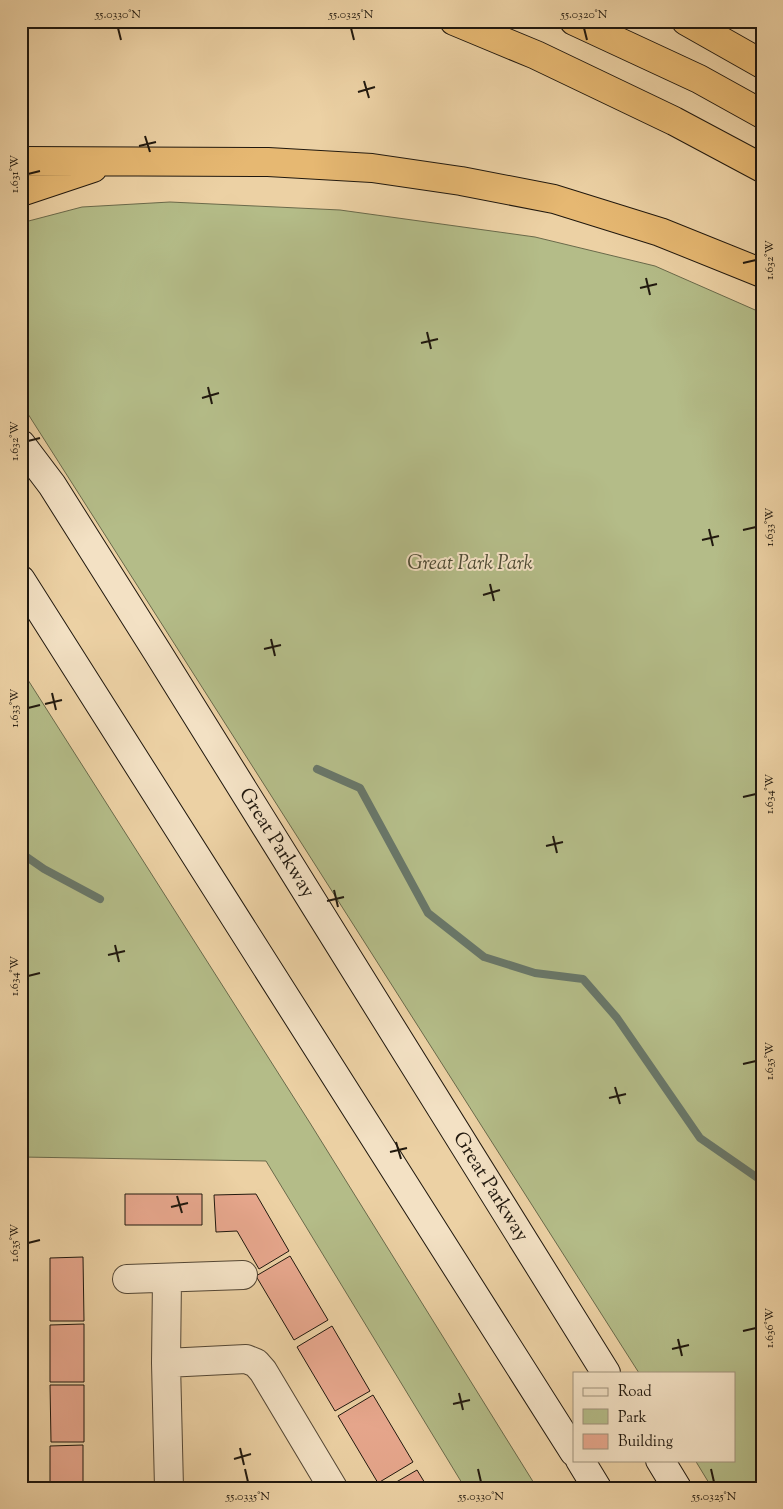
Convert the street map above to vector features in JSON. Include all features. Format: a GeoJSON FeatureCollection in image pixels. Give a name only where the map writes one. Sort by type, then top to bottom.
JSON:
{"type":"FeatureCollection","features":[{"type":"Feature","properties":{"kind":"highway"},"geometry":{"type":"LineString","coordinates":[[454,21],[570,71],[674,121],[762,168]]}},
{"type":"Feature","properties":{"kind":"highway"},"geometry":{"type":"LineString","coordinates":[[574,21],[699,79],[762,114]]}},
{"type":"Feature","properties":{"kind":"highway"},"geometry":{"type":"LineString","coordinates":[[686,21],[762,64]]}},
{"type":"Feature","properties":{"kind":"highway"},"geometry":{"type":"LineString","coordinates":[[21,161],[114,162],[171,160],[278,162],[372,168],[461,181],[554,199],[660,232],[762,273]]}},
{"type":"Feature","properties":{"kind":"highway"},"geometry":{"type":"LineString","coordinates":[[21,192],[114,162]]}},
{"type":"Feature","properties":{"kind":"street","name":"Great Parkway"},"geometry":{"type":"LineString","coordinates":[[21,444],[52,485],[153,644],[605,1372]]}},
{"type":"Feature","properties":{"kind":"street"},"geometry":{"type":"LineString","coordinates":[[21,580],[573,1450]]}},
{"type":"Feature","properties":{"kind":"street"},"geometry":{"type":"LineString","coordinates":[[127,1279],[243,1275]]}},
{"type":"Feature","properties":{"kind":"street"},"geometry":{"type":"LineString","coordinates":[[167,1278],[166,1363],[169,1488]]}},
{"type":"Feature","properties":{"kind":"street"},"geometry":{"type":"LineString","coordinates":[[166,1363],[232,1359],[256,1363],[263,1371],[332,1488]]}},
{"type":"Feature","properties":{"kind":"street"},"geometry":{"type":"LineString","coordinates":[[581,1462],[597,1488]]}},
{"type":"Feature","properties":{"kind":"street"},"geometry":{"type":"LineString","coordinates":[[661,1462],[677,1488]]}},
{"type":"Feature","properties":{"kind":"green space","name":"Great Park Park"},"geometry":{"type":"Polygon","coordinates":[[[170,202],[340,210],[535,237],[655,266],[762,313],[762,1488],[712,1488],[696,1462],[736,1462],[736,1372],[638,1372],[21,403],[21,223],[82,207],[170,202]]]}},
{"type":"Feature","properties":{"kind":"green space"},"geometry":{"type":"Polygon","coordinates":[[[21,669],[310,1123],[537,1488],[465,1488],[266,1161],[21,1157],[21,669]]]}},
{"type":"Feature","properties":{"kind":"building"},"geometry":{"type":"Polygon","coordinates":[[[125,1194],[202,1194],[202,1225],[125,1225],[125,1194]]]}},
{"type":"Feature","properties":{"kind":"building"},"geometry":{"type":"Polygon","coordinates":[[[256,1194],[289,1251],[259,1269],[237,1231],[216,1232],[214,1195],[256,1194]]]}},
{"type":"Feature","properties":{"kind":"building"},"geometry":{"type":"Polygon","coordinates":[[[290,1256],[328,1320],[294,1340],[256,1276],[290,1256]]]}},
{"type":"Feature","properties":{"kind":"building"},"geometry":{"type":"Polygon","coordinates":[[[83,1257],[84,1321],[50,1321],[50,1258],[83,1257]]]}},
{"type":"Feature","properties":{"kind":"building"},"geometry":{"type":"Polygon","coordinates":[[[84,1324],[84,1382],[50,1382],[50,1325],[84,1324]]]}},
{"type":"Feature","properties":{"kind":"building"},"geometry":{"type":"Polygon","coordinates":[[[332,1326],[370,1391],[335,1411],[297,1347],[332,1326]]]}},
{"type":"Feature","properties":{"kind":"building"},"geometry":{"type":"Polygon","coordinates":[[[50,1385],[84,1385],[84,1442],[51,1442],[50,1385]]]}},
{"type":"Feature","properties":{"kind":"building"},"geometry":{"type":"Polygon","coordinates":[[[373,1395],[413,1462],[378,1483],[338,1416],[373,1395]]]}},
{"type":"Feature","properties":{"kind":"building"},"geometry":{"type":"Polygon","coordinates":[[[83,1445],[83,1488],[50,1488],[50,1446],[83,1445]]]}},
{"type":"Feature","properties":{"kind":"building"},"geometry":{"type":"Polygon","coordinates":[[[417,1470],[428,1488],[386,1488],[417,1470]]]}},
{"type":"Feature","properties":{"kind":"waterway"},"geometry":{"type":"LineString","coordinates":[[317,769],[360,788],[428,913],[484,957],[535,973],[583,979],[617,1018],[700,1138],[762,1181]]}},
{"type":"Feature","properties":{"kind":"waterway"},"geometry":{"type":"LineString","coordinates":[[21,853],[44,869],[100,899]]}}]}
